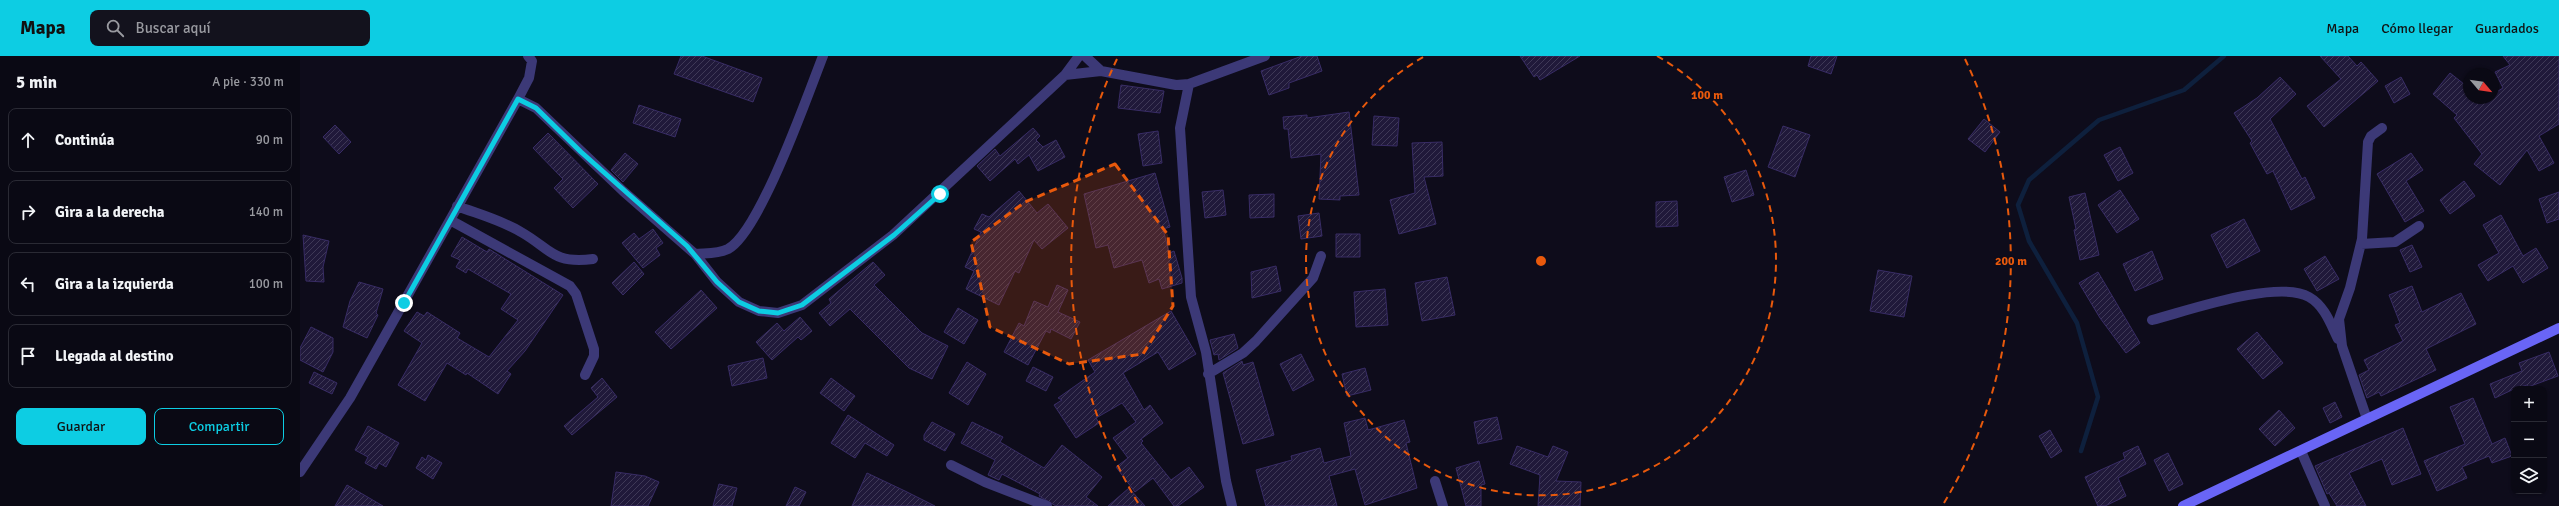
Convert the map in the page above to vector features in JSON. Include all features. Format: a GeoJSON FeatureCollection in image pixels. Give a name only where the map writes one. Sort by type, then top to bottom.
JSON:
{"type":"FeatureCollection","features":[{"type":"Feature","properties":{"kind":"main road"},"geometry":{"type":"LineString","coordinates":[[2183,506],[2559,328]]}},
{"type":"Feature","properties":{"kind":"street"},"geometry":{"type":"LineString","coordinates":[[300,472],[350,398],[518,99],[532,70],[532,61],[528,56]]}},
{"type":"Feature","properties":{"kind":"street"},"geometry":{"type":"LineString","coordinates":[[695,254],[728,249],[752,221],[790,140],[823,56]]}},
{"type":"Feature","properties":{"kind":"street"},"geometry":{"type":"LineString","coordinates":[[518,99],[536,108],[607,176],[695,254],[717,282],[739,302],[759,311],[778,313],[802,305],[835,282],[916,216],[1065,75],[1079,56]]}},
{"type":"Feature","properties":{"kind":"street"},"geometry":{"type":"LineString","coordinates":[[1085,56],[1101,71]]}},
{"type":"Feature","properties":{"kind":"street"},"geometry":{"type":"LineString","coordinates":[[1065,75],[1101,71],[1176,85],[1189,84],[1265,56]]}},
{"type":"Feature","properties":{"kind":"street"},"geometry":{"type":"LineString","coordinates":[[1189,84],[1180,128],[1184,210],[1188,233],[1191,297],[1206,352],[1208,374],[1226,482],[1232,506]]}},
{"type":"Feature","properties":{"kind":"street"},"geometry":{"type":"LineString","coordinates":[[2342,346],[2339,319],[2350,288],[2364,226],[2366,154],[2371,136],[2382,128]]}},
{"type":"Feature","properties":{"kind":"street"},"geometry":{"type":"LineString","coordinates":[[457,206],[521,232],[555,257],[578,261],[593,259]]}},
{"type":"Feature","properties":{"kind":"street"},"geometry":{"type":"LineString","coordinates":[[450,220],[570,286],[576,294],[594,349],[594,356],[585,375]]}},
{"type":"Feature","properties":{"kind":"street"},"geometry":{"type":"LineString","coordinates":[[2361,244],[2395,242],[2419,226]]}},
{"type":"Feature","properties":{"kind":"street"},"geometry":{"type":"LineString","coordinates":[[1208,374],[1242,353],[1256,341],[1313,278],[1321,256]]}},
{"type":"Feature","properties":{"kind":"street"},"geometry":{"type":"LineString","coordinates":[[2152,320],[2255,293],[2299,294],[2308,296],[2323,309],[2342,346],[2367,419]]}},
{"type":"Feature","properties":{"kind":"street"},"geometry":{"type":"LineString","coordinates":[[2301,450],[2325,506]]}},
{"type":"Feature","properties":{"kind":"street"},"geometry":{"type":"LineString","coordinates":[[951,465],[985,482],[1047,506]]}},
{"type":"Feature","properties":{"kind":"street"},"geometry":{"type":"LineString","coordinates":[[1435,480],[1443,506]]}},
{"type":"Feature","properties":{"kind":"highlighted area"},"geometry":{"type":"Polygon","coordinates":[[[1115,164],[1168,235],[1173,306],[1143,354],[1069,364],[990,327],[971,242],[1025,202],[1115,164]]]}},
{"type":"Feature","properties":{"kind":"building"},"geometry":{"type":"Polygon","coordinates":[[[681,56],[702,56],[762,78],[753,102],[674,74],[681,56]]]}},
{"type":"Feature","properties":{"kind":"building"},"geometry":{"type":"Polygon","coordinates":[[[1302,56],[1317,56],[1322,71],[1289,83],[1289,88],[1269,95],[1261,71],[1302,56]]]}},
{"type":"Feature","properties":{"kind":"building"},"geometry":{"type":"Polygon","coordinates":[[[1520,56],[1580,56],[1540,80],[1537,75],[1534,77],[1520,56]]]}},
{"type":"Feature","properties":{"kind":"building"},"geometry":{"type":"Polygon","coordinates":[[[1811,56],[1837,56],[1831,74],[1808,66],[1811,56]]]}},
{"type":"Feature","properties":{"kind":"building"},"geometry":{"type":"Polygon","coordinates":[[[2320,56],[2348,56],[2357,66],[2361,62],[2378,81],[2324,127],[2307,106],[2341,79],[2320,56]]]}},
{"type":"Feature","properties":{"kind":"building"},"geometry":{"type":"Polygon","coordinates":[[[2503,56],[2559,56],[2559,124],[2539,136],[2554,163],[2539,171],[2527,150],[2500,185],[2474,164],[2482,154],[2454,118],[2457,115],[2433,94],[2450,73],[2463,83],[2463,104],[2499,104],[2499,90],[2503,88],[2499,80],[2499,70],[2510,65],[2503,56]]]}},
{"type":"Feature","properties":{"kind":"building"},"geometry":{"type":"Polygon","coordinates":[[[2280,77],[2296,94],[2270,119],[2302,179],[2305,177],[2315,198],[2291,210],[2273,171],[2267,174],[2250,143],[2252,141],[2234,113],[2257,98],[2280,77]]]}},
{"type":"Feature","properties":{"kind":"building"},"geometry":{"type":"Polygon","coordinates":[[[2401,77],[2410,94],[2394,103],[2385,86],[2401,77]]]}},
{"type":"Feature","properties":{"kind":"building"},"geometry":{"type":"Polygon","coordinates":[[[1121,85],[1164,91],[1160,113],[1118,108],[1121,85]]]}},
{"type":"Feature","properties":{"kind":"building"},"geometry":{"type":"Polygon","coordinates":[[[639,105],[681,119],[675,137],[633,123],[639,105]]]}},
{"type":"Feature","properties":{"kind":"building"},"geometry":{"type":"Polygon","coordinates":[[[1349,112],[1359,195],[1340,196],[1340,200],[1319,199],[1321,154],[1291,158],[1288,129],[1284,129],[1283,117],[1307,115],[1307,118],[1349,112]]]}},
{"type":"Feature","properties":{"kind":"building"},"geometry":{"type":"Polygon","coordinates":[[[1374,116],[1399,118],[1397,146],[1372,145],[1374,116]]]}},
{"type":"Feature","properties":{"kind":"building"},"geometry":{"type":"Polygon","coordinates":[[[1984,119],[2000,132],[1985,152],[1968,139],[1984,119]]]}},
{"type":"Feature","properties":{"kind":"building"},"geometry":{"type":"Polygon","coordinates":[[[335,125],[351,142],[339,154],[323,137],[335,125]]]}},
{"type":"Feature","properties":{"kind":"building"},"geometry":{"type":"Polygon","coordinates":[[[1783,126],[1810,135],[1795,177],[1768,167],[1783,126]]]}},
{"type":"Feature","properties":{"kind":"building"},"geometry":{"type":"Polygon","coordinates":[[[1033,128],[1040,136],[1036,140],[1043,147],[1056,140],[1065,157],[1038,171],[1029,155],[1018,164],[1015,159],[990,181],[977,166],[995,149],[1000,156],[1033,128]]]}},
{"type":"Feature","properties":{"kind":"building"},"geometry":{"type":"Polygon","coordinates":[[[1158,131],[1162,163],[1143,166],[1138,134],[1158,131]]]}},
{"type":"Feature","properties":{"kind":"building"},"geometry":{"type":"Polygon","coordinates":[[[548,133],[598,184],[573,208],[554,188],[563,179],[533,148],[548,133]]]}},
{"type":"Feature","properties":{"kind":"building"},"geometry":{"type":"Polygon","coordinates":[[[1442,142],[1443,176],[1424,177],[1436,224],[1399,234],[1390,200],[1415,193],[1412,143],[1442,142]]]}},
{"type":"Feature","properties":{"kind":"building"},"geometry":{"type":"Polygon","coordinates":[[[2120,147],[2133,173],[2118,181],[2104,155],[2120,147]]]}},
{"type":"Feature","properties":{"kind":"building"},"geometry":{"type":"Polygon","coordinates":[[[625,153],[638,164],[623,182],[611,170],[625,153]]]}},
{"type":"Feature","properties":{"kind":"building"},"geometry":{"type":"Polygon","coordinates":[[[2411,153],[2423,170],[2406,181],[2424,211],[2405,222],[2377,174],[2411,153]]]}},
{"type":"Feature","properties":{"kind":"building"},"geometry":{"type":"Polygon","coordinates":[[[1746,170],[1754,195],[1732,202],[1724,177],[1746,170]]]}},
{"type":"Feature","properties":{"kind":"building"},"geometry":{"type":"Polygon","coordinates":[[[1155,173],[1170,227],[1163,229],[1169,253],[1174,251],[1182,278],[1182,283],[1162,289],[1159,279],[1149,283],[1142,260],[1114,268],[1108,245],[1096,248],[1084,194],[1155,173]]]}},
{"type":"Feature","properties":{"kind":"building"},"geometry":{"type":"Polygon","coordinates":[[[2464,181],[2475,196],[2450,214],[2440,200],[2464,181]]]}},
{"type":"Feature","properties":{"kind":"building"},"geometry":{"type":"Polygon","coordinates":[[[1223,190],[1226,215],[1205,218],[1202,192],[1223,190]]]}},
{"type":"Feature","properties":{"kind":"building"},"geometry":{"type":"Polygon","coordinates":[[[2120,190],[2139,219],[2117,233],[2098,205],[2120,190]]]}},
{"type":"Feature","properties":{"kind":"building"},"geometry":{"type":"Polygon","coordinates":[[[1019,191],[1037,213],[1048,204],[1068,228],[1042,249],[1034,240],[1019,273],[1015,271],[999,305],[966,289],[974,271],[965,267],[981,232],[974,229],[982,214],[989,217],[1019,191]]]}},
{"type":"Feature","properties":{"kind":"building"},"geometry":{"type":"Polygon","coordinates":[[[2559,192],[2559,219],[2547,223],[2539,199],[2559,192]]]}},
{"type":"Feature","properties":{"kind":"building"},"geometry":{"type":"Polygon","coordinates":[[[2085,193],[2099,255],[2080,260],[2074,230],[2076,229],[2069,197],[2085,193]]]}},
{"type":"Feature","properties":{"kind":"building"},"geometry":{"type":"Polygon","coordinates":[[[1274,194],[1274,217],[1250,218],[1249,195],[1274,194]]]}},
{"type":"Feature","properties":{"kind":"building"},"geometry":{"type":"Polygon","coordinates":[[[1677,201],[1678,226],[1656,227],[1656,202],[1677,201]]]}},
{"type":"Feature","properties":{"kind":"building"},"geometry":{"type":"Polygon","coordinates":[[[1319,213],[1322,236],[1301,239],[1298,216],[1319,213]]]}},
{"type":"Feature","properties":{"kind":"building"},"geometry":{"type":"Polygon","coordinates":[[[2501,215],[2523,256],[2536,248],[2548,268],[2523,283],[2513,266],[2488,281],[2478,265],[2499,253],[2483,225],[2501,215]]]}},
{"type":"Feature","properties":{"kind":"building"},"geometry":{"type":"Polygon","coordinates":[[[2244,219],[2260,251],[2227,268],[2211,235],[2244,219]]]}},
{"type":"Feature","properties":{"kind":"building"},"geometry":{"type":"Polygon","coordinates":[[[653,229],[663,243],[656,248],[660,255],[643,268],[622,243],[634,233],[639,239],[653,229]]]}},
{"type":"Feature","properties":{"kind":"building"},"geometry":{"type":"Polygon","coordinates":[[[1336,234],[1360,234],[1360,257],[1336,257],[1336,234]]]}},
{"type":"Feature","properties":{"kind":"building"},"geometry":{"type":"Polygon","coordinates":[[[303,235],[329,241],[323,267],[324,282],[306,281],[303,235]]]}},
{"type":"Feature","properties":{"kind":"building"},"geometry":{"type":"Polygon","coordinates":[[[462,237],[487,252],[489,249],[563,295],[525,351],[507,371],[511,374],[498,394],[467,373],[466,375],[447,363],[425,401],[398,385],[422,343],[404,331],[417,312],[424,316],[427,312],[460,333],[457,338],[489,357],[518,320],[501,309],[511,294],[468,269],[466,273],[456,267],[460,260],[451,256],[462,237]]]}},
{"type":"Feature","properties":{"kind":"building"},"geometry":{"type":"Polygon","coordinates":[[[2412,245],[2422,267],[2410,272],[2400,250],[2412,245]]]}},
{"type":"Feature","properties":{"kind":"building"},"geometry":{"type":"Polygon","coordinates":[[[2152,251],[2163,279],[2135,291],[2123,264],[2152,251]]]}},
{"type":"Feature","properties":{"kind":"building"},"geometry":{"type":"Polygon","coordinates":[[[2325,256],[2339,279],[2317,291],[2304,269],[2325,256]]]}},
{"type":"Feature","properties":{"kind":"building"},"geometry":{"type":"Polygon","coordinates":[[[634,262],[644,274],[623,295],[612,283],[634,262]]]}},
{"type":"Feature","properties":{"kind":"building"},"geometry":{"type":"Polygon","coordinates":[[[873,262],[885,275],[874,285],[922,333],[948,346],[932,379],[909,368],[850,309],[830,326],[819,313],[831,303],[829,299],[873,262]]]}},
{"type":"Feature","properties":{"kind":"building"},"geometry":{"type":"Polygon","coordinates":[[[1276,266],[1281,291],[1252,298],[1251,272],[1276,266]]]}},
{"type":"Feature","properties":{"kind":"building"},"geometry":{"type":"Polygon","coordinates":[[[1878,270],[1912,276],[1904,317],[1870,311],[1878,270]]]}},
{"type":"Feature","properties":{"kind":"building"},"geometry":{"type":"Polygon","coordinates":[[[2098,272],[2140,343],[2126,353],[2100,318],[2079,283],[2098,272]]]}},
{"type":"Feature","properties":{"kind":"building"},"geometry":{"type":"Polygon","coordinates":[[[1447,277],[1455,315],[1422,321],[1415,283],[1447,277]]]}},
{"type":"Feature","properties":{"kind":"building"},"geometry":{"type":"Polygon","coordinates":[[[359,282],[383,289],[376,313],[378,315],[367,338],[343,327],[350,301],[359,282]]]}},
{"type":"Feature","properties":{"kind":"building"},"geometry":{"type":"Polygon","coordinates":[[[1057,285],[1068,290],[1058,312],[1080,322],[1071,339],[1051,329],[1050,333],[1046,331],[1028,365],[1004,352],[1019,323],[1024,326],[1034,301],[1048,307],[1057,285]]]}},
{"type":"Feature","properties":{"kind":"building"},"geometry":{"type":"Polygon","coordinates":[[[2412,286],[2422,312],[2461,293],[2476,324],[2426,349],[2436,370],[2381,396],[2379,392],[2367,398],[2359,375],[2369,370],[2364,360],[2403,341],[2395,325],[2400,323],[2389,295],[2412,286]]]}},
{"type":"Feature","properties":{"kind":"building"},"geometry":{"type":"Polygon","coordinates":[[[1385,289],[1388,325],[1356,327],[1354,292],[1385,289]]]}},
{"type":"Feature","properties":{"kind":"building"},"geometry":{"type":"Polygon","coordinates":[[[701,290],[717,308],[671,349],[655,332],[701,290]]]}},
{"type":"Feature","properties":{"kind":"building"},"geometry":{"type":"Polygon","coordinates":[[[958,308],[978,320],[964,344],[944,332],[958,308]]]}},
{"type":"Feature","properties":{"kind":"building"},"geometry":{"type":"Polygon","coordinates":[[[1171,311],[1196,354],[1169,370],[1158,352],[1123,373],[1144,410],[1150,405],[1163,423],[1141,439],[1143,441],[1141,443],[1171,480],[1189,467],[1204,487],[1178,506],[1174,506],[1153,478],[1135,492],[1116,467],[1128,458],[1113,438],[1136,422],[1122,403],[1096,418],[1099,423],[1076,438],[1054,405],[1062,400],[1058,398],[1095,372],[1088,360],[1171,311]]]}},
{"type":"Feature","properties":{"kind":"building"},"geometry":{"type":"Polygon","coordinates":[[[800,317],[812,331],[801,340],[798,337],[772,360],[756,342],[777,323],[784,331],[800,317]]]}},
{"type":"Feature","properties":{"kind":"building"},"geometry":{"type":"Polygon","coordinates":[[[311,327],[333,338],[333,352],[323,372],[300,360],[300,348],[311,327]]]}},
{"type":"Feature","properties":{"kind":"building"},"geometry":{"type":"Polygon","coordinates":[[[2257,332],[2283,363],[2263,379],[2237,349],[2257,332]]]}},
{"type":"Feature","properties":{"kind":"building"},"geometry":{"type":"Polygon","coordinates":[[[1234,334],[1238,348],[1219,360],[1218,354],[1214,355],[1210,340],[1234,334]]]}},
{"type":"Feature","properties":{"kind":"building"},"geometry":{"type":"Polygon","coordinates":[[[2549,352],[2558,376],[2531,386],[2511,386],[2511,390],[2495,398],[2490,384],[2522,371],[2519,363],[2549,352]]]}},
{"type":"Feature","properties":{"kind":"building"},"geometry":{"type":"Polygon","coordinates":[[[1301,354],[1314,380],[1293,391],[1280,364],[1301,354]]]}},
{"type":"Feature","properties":{"kind":"building"},"geometry":{"type":"Polygon","coordinates":[[[763,358],[767,378],[732,386],[728,366],[763,358]]]}},
{"type":"Feature","properties":{"kind":"building"},"geometry":{"type":"Polygon","coordinates":[[[1242,361],[1243,365],[1253,362],[1274,435],[1243,444],[1223,373],[1242,361]]]}},
{"type":"Feature","properties":{"kind":"building"},"geometry":{"type":"Polygon","coordinates":[[[967,362],[986,374],[968,405],[949,393],[967,362]]]}},
{"type":"Feature","properties":{"kind":"building"},"geometry":{"type":"Polygon","coordinates":[[[1033,367],[1053,377],[1046,391],[1026,381],[1033,367]]]}},
{"type":"Feature","properties":{"kind":"building"},"geometry":{"type":"Polygon","coordinates":[[[1365,368],[1371,390],[1347,396],[1342,374],[1365,368]]]}},
{"type":"Feature","properties":{"kind":"building"},"geometry":{"type":"Polygon","coordinates":[[[314,372],[337,383],[332,394],[309,383],[314,372]]]}},
{"type":"Feature","properties":{"kind":"building"},"geometry":{"type":"Polygon","coordinates":[[[602,378],[617,397],[572,435],[564,426],[598,397],[591,388],[602,378]]]}},
{"type":"Feature","properties":{"kind":"building"},"geometry":{"type":"Polygon","coordinates":[[[831,378],[855,396],[844,411],[820,393],[831,378]]]}},
{"type":"Feature","properties":{"kind":"building"},"geometry":{"type":"Polygon","coordinates":[[[2473,398],[2492,444],[2505,438],[2511,456],[2492,463],[2489,456],[2462,467],[2467,478],[2437,491],[2424,461],[2465,444],[2450,407],[2473,398]]]}},
{"type":"Feature","properties":{"kind":"building"},"geometry":{"type":"Polygon","coordinates":[[[2335,402],[2342,417],[2330,423],[2323,408],[2335,402]]]}},
{"type":"Feature","properties":{"kind":"building"},"geometry":{"type":"Polygon","coordinates":[[[2279,410],[2295,428],[2275,446],[2259,429],[2279,410]]]}},
{"type":"Feature","properties":{"kind":"building"},"geometry":{"type":"Polygon","coordinates":[[[848,415],[894,445],[887,456],[865,443],[855,458],[831,443],[848,415]]]}},
{"type":"Feature","properties":{"kind":"building"},"geometry":{"type":"Polygon","coordinates":[[[1497,417],[1502,439],[1478,444],[1474,422],[1497,417]]]}},
{"type":"Feature","properties":{"kind":"building"},"geometry":{"type":"Polygon","coordinates":[[[1365,418],[1368,430],[1404,420],[1410,442],[1406,443],[1417,488],[1365,505],[1355,469],[1329,476],[1337,506],[1266,506],[1256,470],[1292,460],[1291,456],[1320,448],[1324,463],[1351,456],[1344,423],[1365,418]]]}},
{"type":"Feature","properties":{"kind":"building"},"geometry":{"type":"Polygon","coordinates":[[[932,422],[955,434],[945,451],[924,440],[924,435],[932,422]]]}},
{"type":"Feature","properties":{"kind":"building"},"geometry":{"type":"Polygon","coordinates":[[[972,422],[1003,437],[1000,442],[1044,468],[1062,445],[1102,477],[1086,497],[1098,506],[1056,506],[1039,496],[1040,494],[1002,474],[999,480],[988,475],[995,460],[961,443],[972,422]]]}},
{"type":"Feature","properties":{"kind":"building"},"geometry":{"type":"Polygon","coordinates":[[[368,426],[399,443],[386,467],[379,463],[376,469],[365,463],[368,457],[355,450],[368,426]]]}},
{"type":"Feature","properties":{"kind":"building"},"geometry":{"type":"Polygon","coordinates":[[[2403,428],[2421,474],[2392,485],[2382,459],[2349,473],[2366,506],[2337,506],[2329,493],[2327,494],[2315,466],[2403,428]]]}},
{"type":"Feature","properties":{"kind":"building"},"geometry":{"type":"Polygon","coordinates":[[[2050,430],[2062,451],[2051,458],[2039,436],[2050,430]]]}},
{"type":"Feature","properties":{"kind":"building"},"geometry":{"type":"Polygon","coordinates":[[[1517,446],[1548,457],[1553,446],[1568,452],[1556,481],[1581,482],[1580,506],[1538,506],[1540,475],[1510,464],[1517,446]]]}},
{"type":"Feature","properties":{"kind":"building"},"geometry":{"type":"Polygon","coordinates":[[[2138,446],[2146,464],[2118,478],[2126,496],[2105,506],[2098,506],[2085,477],[2125,459],[2123,453],[2138,446]]]}},
{"type":"Feature","properties":{"kind":"building"},"geometry":{"type":"Polygon","coordinates":[[[2168,453],[2183,484],[2169,491],[2154,460],[2168,453]]]}},
{"type":"Feature","properties":{"kind":"building"},"geometry":{"type":"Polygon","coordinates":[[[428,455],[442,463],[433,479],[416,468],[422,457],[426,460],[428,455]]]}},
{"type":"Feature","properties":{"kind":"building"},"geometry":{"type":"Polygon","coordinates":[[[1479,461],[1485,484],[1481,485],[1481,506],[1466,506],[1456,468],[1479,461]]]}},
{"type":"Feature","properties":{"kind":"building"},"geometry":{"type":"Polygon","coordinates":[[[616,472],[645,476],[659,482],[648,506],[611,506],[616,472]]]}},
{"type":"Feature","properties":{"kind":"building"},"geometry":{"type":"Polygon","coordinates":[[[867,473],[905,491],[935,506],[852,506],[867,473]]]}},
{"type":"Feature","properties":{"kind":"building"},"geometry":{"type":"Polygon","coordinates":[[[719,484],[737,488],[732,506],[713,506],[719,484]]]}},
{"type":"Feature","properties":{"kind":"building"},"geometry":{"type":"Polygon","coordinates":[[[347,485],[383,506],[335,506],[347,485]]]}},
{"type":"Feature","properties":{"kind":"building"},"geometry":{"type":"Polygon","coordinates":[[[795,487],[806,492],[799,506],[786,506],[795,487]]]}},
{"type":"Feature","properties":{"kind":"building"},"geometry":{"type":"Polygon","coordinates":[[[1129,488],[1145,506],[1108,506],[1129,488]]]}},
{"type":"Feature","properties":{"kind":"waterway"},"geometry":{"type":"LineString","coordinates":[[2081,451],[2098,397],[2077,323],[2029,241],[2018,205],[2029,180],[2099,120],[2184,90],[2224,56]]}},
{"type":"Feature","properties":{"kind":"route"},"geometry":{"type":"LineString","coordinates":[[404,303],[504,120],[518,99],[536,108],[623,191],[687,246],[717,282],[739,302],[759,311],[778,313],[802,305],[835,282],[863,258],[894,235],[940,194]]}}]}
